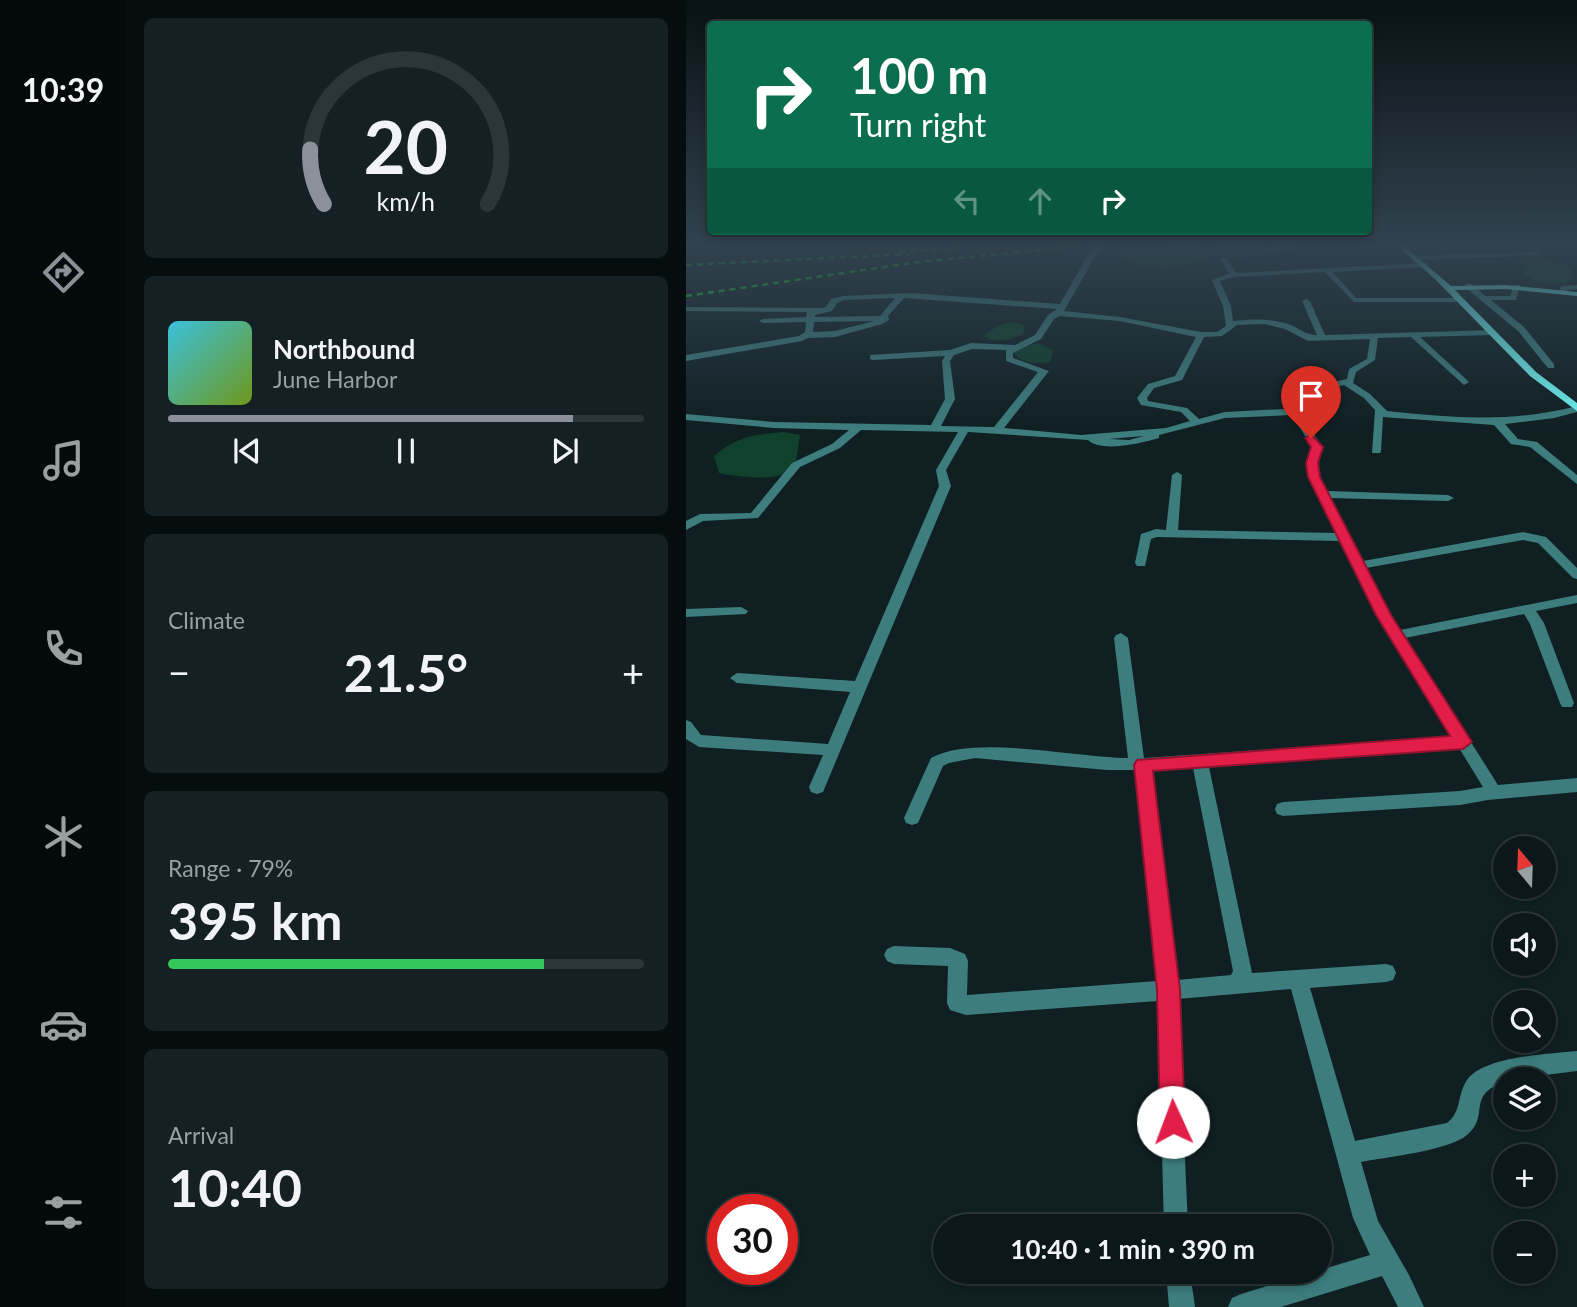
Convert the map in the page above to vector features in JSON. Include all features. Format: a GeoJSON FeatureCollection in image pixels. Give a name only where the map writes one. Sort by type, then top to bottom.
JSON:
{"type":"FeatureCollection","features":[{"type":"Feature","properties":{"kind":"street"},"geometry":{"type":"LineString","coordinates":[[807,335],[811,313],[829,307]]}},
{"type":"Feature","properties":{"kind":"street"},"geometry":{"type":"LineString","coordinates":[[686,358],[807,335],[841,333],[886,318],[894,307]]}},
{"type":"Feature","properties":{"kind":"street"},"geometry":{"type":"LineString","coordinates":[[1027,307],[1129,320],[1201,335],[1219,334],[1230,326],[1242,323],[1278,323],[1301,337],[1323,339],[1491,332]]}},
{"type":"Feature","properties":{"kind":"street"},"geometry":{"type":"LineString","coordinates":[[997,430],[1044,371],[1009,359],[1009,352],[1038,337],[1051,317],[1063,307]]}},
{"type":"Feature","properties":{"kind":"street"},"geometry":{"type":"LineString","coordinates":[[1227,307],[1230,326]]}},
{"type":"Feature","properties":{"kind":"street"},"geometry":{"type":"LineString","coordinates":[[1309,307],[1323,339]]}},
{"type":"Feature","properties":{"kind":"street"},"geometry":{"type":"LineString","coordinates":[[1465,307],[1574,410]]}},
{"type":"Feature","properties":{"kind":"street"},"geometry":{"type":"LineString","coordinates":[[1493,307],[1521,329],[1551,366]]}},
{"type":"Feature","properties":{"kind":"street"},"geometry":{"type":"LineString","coordinates":[[686,309],[824,310]]}},
{"type":"Feature","properties":{"kind":"street"},"geometry":{"type":"LineString","coordinates":[[758,346],[767,309]]}},
{"type":"Feature","properties":{"kind":"street"},"geometry":{"type":"LineString","coordinates":[[763,321],[886,318]]}},
{"type":"Feature","properties":{"kind":"street"},"geometry":{"type":"LineString","coordinates":[[1195,421],[1184,410],[1144,403],[1142,398],[1151,386],[1179,378],[1201,335]]}},
{"type":"Feature","properties":{"kind":"street"},"geometry":{"type":"LineString","coordinates":[[1414,336],[1464,382]]}},
{"type":"Feature","properties":{"kind":"street"},"geometry":{"type":"LineString","coordinates":[[1348,384],[1352,371],[1371,360],[1374,338]]}},
{"type":"Feature","properties":{"kind":"street"},"geometry":{"type":"LineString","coordinates":[[873,357],[951,353],[971,346],[1016,348]]}},
{"type":"Feature","properties":{"kind":"street"},"geometry":{"type":"LineString","coordinates":[[935,427],[950,399],[946,361],[951,353]]}},
{"type":"Feature","properties":{"kind":"street"},"geometry":{"type":"LineString","coordinates":[[686,417],[756,424],[997,430],[1081,438],[1100,443],[1129,443],[1195,421],[1235,414],[1311,409],[1319,388],[1348,384],[1372,400],[1378,412],[1376,451]]}},
{"type":"Feature","properties":{"kind":"street"},"geometry":{"type":"LineString","coordinates":[[1378,412],[1496,421],[1574,410]]}},
{"type":"Feature","properties":{"kind":"street"},"geometry":{"type":"LineString","coordinates":[[1295,412],[1317,447],[1311,471],[1344,537],[1396,635],[1491,787],[1488,793]]}},
{"type":"Feature","properties":{"kind":"street"},"geometry":{"type":"LineString","coordinates":[[1496,421],[1515,442],[1533,444],[1577,481]]}},
{"type":"Feature","properties":{"kind":"street"},"geometry":{"type":"LineString","coordinates":[[686,526],[700,518],[742,519],[754,516],[796,465],[836,446],[858,427]]}},
{"type":"Feature","properties":{"kind":"street"},"geometry":{"type":"LineString","coordinates":[[817,787],[945,486],[942,470],[944,463],[965,429]]}},
{"type":"Feature","properties":{"kind":"street"},"geometry":{"type":"LineString","coordinates":[[1172,534],[1177,475]]}},
{"type":"Feature","properties":{"kind":"street"},"geometry":{"type":"LineString","coordinates":[[1324,494],[1448,498]]}},
{"type":"Feature","properties":{"kind":"street"},"geometry":{"type":"LineString","coordinates":[[1141,563],[1145,537],[1172,534],[1344,537]]}},
{"type":"Feature","properties":{"kind":"street"},"geometry":{"type":"LineString","coordinates":[[1359,565],[1523,536],[1542,540],[1577,575]]}},
{"type":"Feature","properties":{"kind":"street"},"geometry":{"type":"LineString","coordinates":[[1396,635],[1577,599]]}},
{"type":"Feature","properties":{"kind":"street"},"geometry":{"type":"LineString","coordinates":[[1528,610],[1537,623],[1567,703]]}},
{"type":"Feature","properties":{"kind":"street"},"geometry":{"type":"LineString","coordinates":[[686,613],[741,611]]}},
{"type":"Feature","properties":{"kind":"street"},"geometry":{"type":"LineString","coordinates":[[1121,638],[1140,764],[1168,990],[1176,1214]]}},
{"type":"Feature","properties":{"kind":"street"},"geometry":{"type":"LineString","coordinates":[[737,678],[860,687]]}},
{"type":"Feature","properties":{"kind":"street"},"geometry":{"type":"LineString","coordinates":[[686,726],[693,738],[699,741],[833,750]]}},
{"type":"Feature","properties":{"kind":"street"},"geometry":{"type":"LineString","coordinates":[[912,818],[937,762],[960,753],[1140,764],[1463,742]]}},
{"type":"Feature","properties":{"kind":"street"},"geometry":{"type":"LineString","coordinates":[[1200,762],[1243,971],[1241,980],[1234,984]]}},
{"type":"Feature","properties":{"kind":"street"},"geometry":{"type":"LineString","coordinates":[[1283,809],[1460,798],[1577,785]]}},
{"type":"Feature","properties":{"kind":"street"},"geometry":{"type":"LineString","coordinates":[[894,955],[950,957],[958,961],[957,1003],[966,1005],[1386,973]]}},
{"type":"Feature","properties":{"kind":"street"},"geometry":{"type":"LineString","coordinates":[[1298,979],[1366,1218],[1411,1307]]}},
{"type":"Feature","properties":{"kind":"street"},"geometry":{"type":"LineString","coordinates":[[1347,1154],[1451,1133],[1462,1126],[1470,1116],[1470,1098],[1475,1086],[1483,1078],[1503,1072],[1577,1061]]}},
{"type":"Feature","properties":{"kind":"street"},"geometry":{"type":"LineString","coordinates":[[1241,1307],[1386,1262]]}},
{"type":"Feature","properties":{"kind":"street"},"geometry":{"type":"LineString","coordinates":[[1179,1284],[1182,1307]]}},
{"type":"Feature","properties":{"kind":"shaded area"},"geometry":{"type":"Polygon","coordinates":[[[1014,322],[1025,326],[1023,334],[1003,340],[992,340],[983,336],[999,325],[1014,322]]]}},
{"type":"Feature","properties":{"kind":"shaded area"},"geometry":{"type":"Polygon","coordinates":[[[1038,343],[1053,350],[1050,362],[1025,361],[1013,351],[1038,343]]]}},
{"type":"Feature","properties":{"kind":"shaded area"},"geometry":{"type":"Polygon","coordinates":[[[784,432],[800,435],[796,460],[788,472],[770,477],[719,473],[714,456],[722,450],[755,435],[784,432]]]}},
{"type":"Feature","properties":{"kind":"route"},"geometry":{"type":"LineString","coordinates":[[1173,1122],[1168,990],[1157,866],[1143,765],[1463,742],[1384,615],[1344,537],[1311,471],[1317,447],[1311,438]]}}]}
